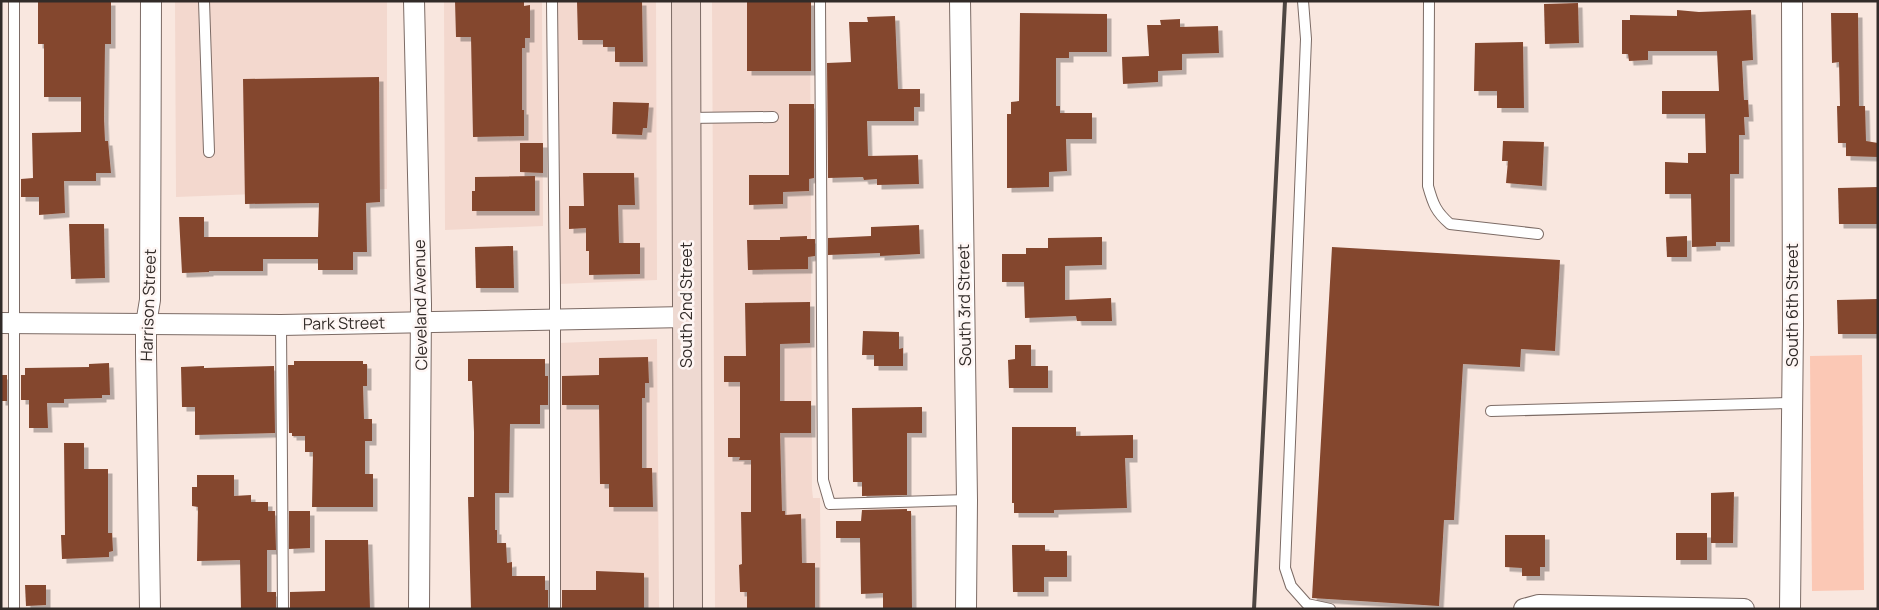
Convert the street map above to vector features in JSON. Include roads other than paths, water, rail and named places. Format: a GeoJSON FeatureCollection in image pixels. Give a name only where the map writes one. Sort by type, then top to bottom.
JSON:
{"type":"FeatureCollection","features":[{"type":"Feature","properties":{"kind":"street","name":"Harrison Street"},"geometry":{"type":"LineString","coordinates":[[150,609],[146,324],[150,300],[151,1]]}},
{"type":"Feature","properties":{"kind":"street","name":"Cleveland Avenue"},"geometry":{"type":"LineString","coordinates":[[414,1],[421,322],[419,609]]}},
{"type":"Feature","properties":{"kind":"street","name":"South 2nd Street"},"geometry":{"type":"LineString","coordinates":[[686,1],[688,609]]}},
{"type":"Feature","properties":{"kind":"street","name":"South 3rd Street"},"geometry":{"type":"LineString","coordinates":[[960,1],[967,500],[966,609]]}},
{"type":"Feature","properties":{"kind":"street","name":"South 6th Street"},"geometry":{"type":"LineString","coordinates":[[1790,609],[1792,1]]}},
{"type":"Feature","properties":{"kind":"street","name":"Park Street"},"geometry":{"type":"LineString","coordinates":[[7,323],[281,325],[686,317]]}},
{"type":"Feature","properties":{"kind":"street"},"geometry":{"type":"LineString","coordinates":[[1524,609],[1539,605],[1744,609]]}},
{"type":"Feature","properties":{"kind":"lane"},"geometry":{"type":"LineString","coordinates":[[14,1],[7,323],[14,609]]}},
{"type":"Feature","properties":{"kind":"lane"},"geometry":{"type":"LineString","coordinates":[[204,1],[209,152]]}},
{"type":"Feature","properties":{"kind":"lane"},"geometry":{"type":"LineString","coordinates":[[552,1],[555,609]]}},
{"type":"Feature","properties":{"kind":"lane"},"geometry":{"type":"LineString","coordinates":[[820,1],[823,480],[830,504],[967,500]]}},
{"type":"Feature","properties":{"kind":"lane"},"geometry":{"type":"LineString","coordinates":[[1302,1],[1306,39],[1285,568],[1291,586],[1307,604],[1330,609]]}},
{"type":"Feature","properties":{"kind":"lane"},"geometry":{"type":"LineString","coordinates":[[1429,1],[1428,186],[1434,205],[1440,216],[1450,224],[1538,234]]}},
{"type":"Feature","properties":{"kind":"lane"},"geometry":{"type":"LineString","coordinates":[[686,118],[773,117]]}},
{"type":"Feature","properties":{"kind":"lane"},"geometry":{"type":"LineString","coordinates":[[281,325],[284,609]]}},
{"type":"Feature","properties":{"kind":"lane"},"geometry":{"type":"LineString","coordinates":[[1491,411],[1792,403]]}},
{"type":"Feature","properties":{"kind":"railway"},"geometry":{"type":"LineString","coordinates":[[1254,609],[1285,1]]}}]}
